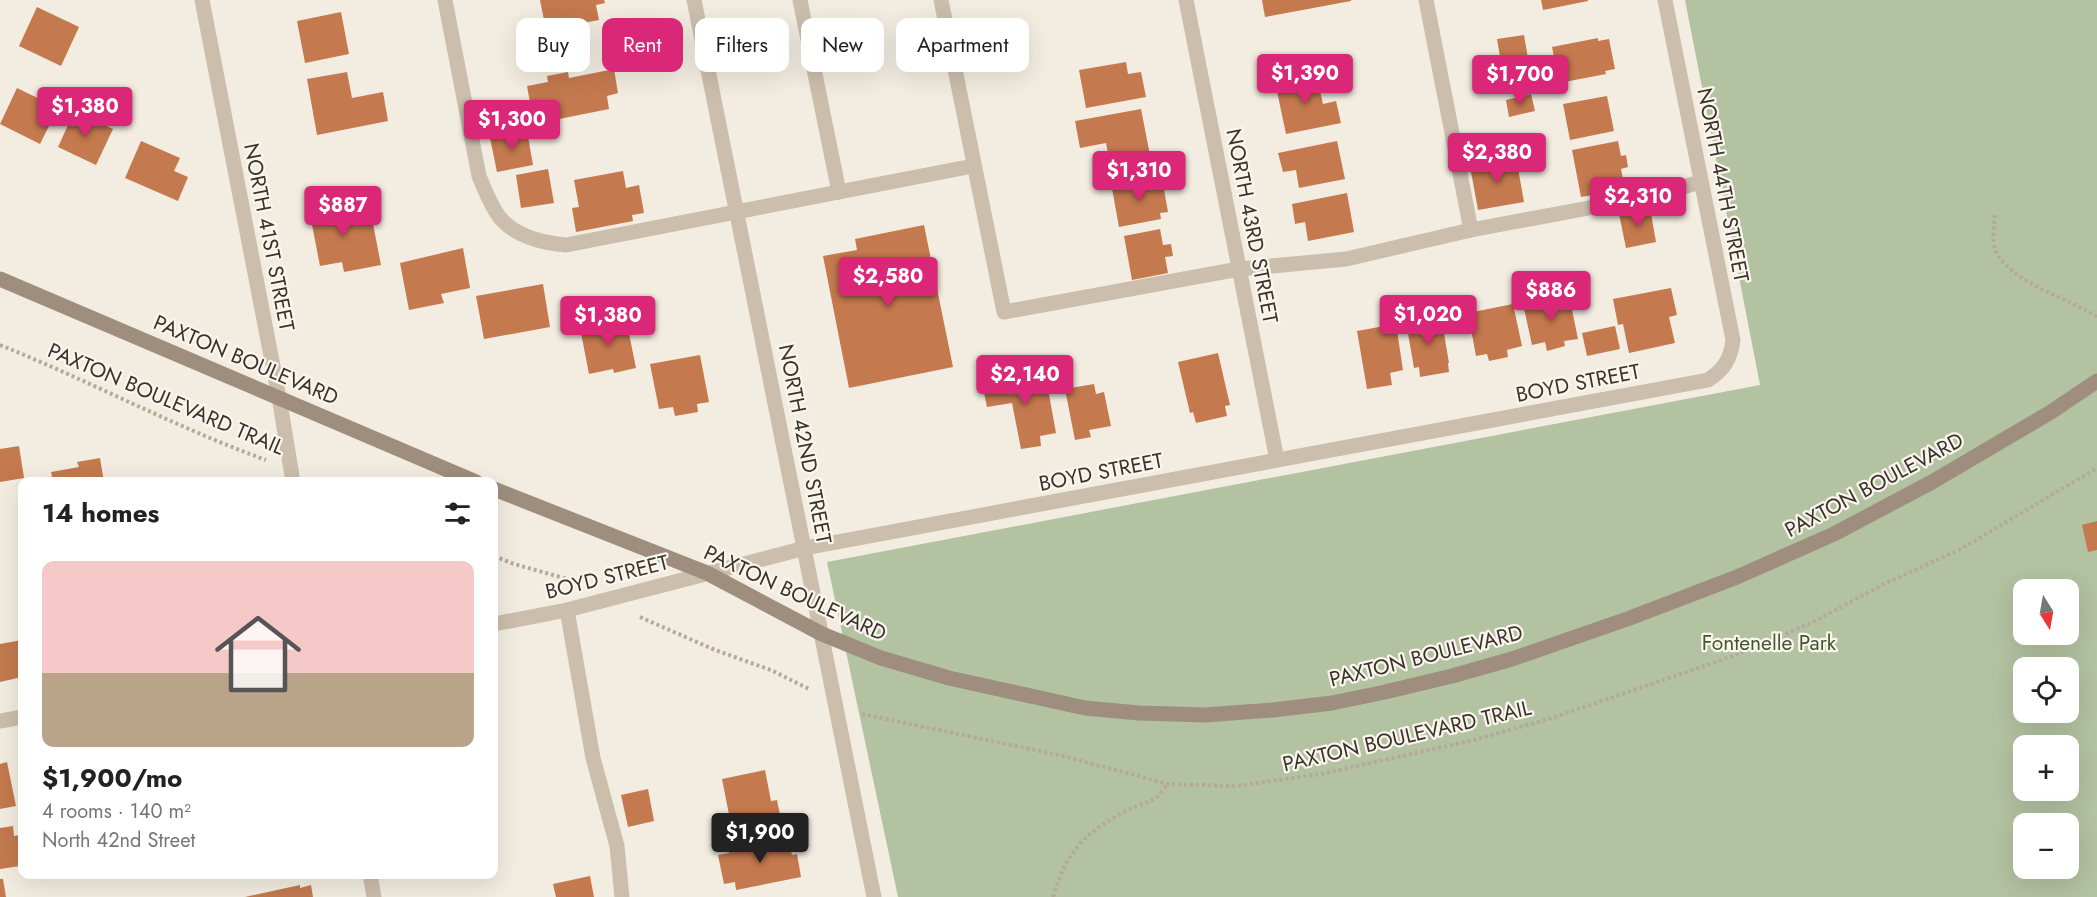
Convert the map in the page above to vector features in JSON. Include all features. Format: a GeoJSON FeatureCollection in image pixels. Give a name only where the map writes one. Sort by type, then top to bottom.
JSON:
{"type":"FeatureCollection","features":[{"type":"Feature","properties":{"kind":"street","name":"NORTH 41ST STREET"},"geometry":{"type":"LineString","coordinates":[[202,0],[292,475]]}},
{"type":"Feature","properties":{"kind":"street"},"geometry":{"type":"LineString","coordinates":[[445,0],[479,176],[488,198],[501,219],[522,233],[544,243],[566,245],[973,166]]}},
{"type":"Feature","properties":{"kind":"street","name":"NORTH 42ND STREET"},"geometry":{"type":"LineString","coordinates":[[694,0],[874,897]]}},
{"type":"Feature","properties":{"kind":"street"},"geometry":{"type":"LineString","coordinates":[[800,0],[839,192]]}},
{"type":"Feature","properties":{"kind":"street"},"geometry":{"type":"LineString","coordinates":[[941,0],[1004,312],[1239,269],[1346,259],[1471,230],[1642,198],[1701,182]]}},
{"type":"Feature","properties":{"kind":"street","name":"NORTH 43RD STREET"},"geometry":{"type":"LineString","coordinates":[[1185,0],[1277,460]]}},
{"type":"Feature","properties":{"kind":"street"},"geometry":{"type":"LineString","coordinates":[[1426,0],[1471,230]]}},
{"type":"Feature","properties":{"kind":"street","name":"NORTH 44TH STREET"},"geometry":{"type":"LineString","coordinates":[[1665,0],[1733,340],[1731,357],[1718,374]]}},
{"type":"Feature","properties":{"kind":"street","name":"PAXTON BOULEVARD"},"geometry":{"type":"LineString","coordinates":[[0,279],[464,477]]}},
{"type":"Feature","properties":{"kind":"street","name":"BOYD STREET"},"geometry":{"type":"LineString","coordinates":[[498,623],[567,610],[805,548],[1708,380],[1718,374]]}},
{"type":"Feature","properties":{"kind":"street","name":"PAXTON BOULEVARD"},"geometry":{"type":"LineString","coordinates":[[498,491],[707,573],[822,634],[881,658],[949,678],[1085,708],[1139,713],[1205,715],[1332,703],[1375,694],[1452,676],[1630,618],[1737,577],[1834,534],[1932,482],[2050,412],[2097,381]]}},
{"type":"Feature","properties":{"kind":"street"},"geometry":{"type":"LineString","coordinates":[[567,610],[593,758],[617,846],[622,897]]}},
{"type":"Feature","properties":{"kind":"street"},"geometry":{"type":"LineString","coordinates":[[0,721],[18,718]]}},
{"type":"Feature","properties":{"kind":"street"},"geometry":{"type":"LineString","coordinates":[[371,879],[374,897]]}},
{"type":"Feature","properties":{"kind":"path"},"geometry":{"type":"LineString","coordinates":[[1995,216],[1996,252],[2006,266],[2033,285],[2082,307],[2097,317]]}},
{"type":"Feature","properties":{"kind":"path","name":"PAXTON BOULEVARD TRAIL"},"geometry":{"type":"LineString","coordinates":[[0,345],[59,369],[292,475]]}},
{"type":"Feature","properties":{"kind":"path","name":"PAXTON BOULEVARD TRAIL"},"geometry":{"type":"LineString","coordinates":[[498,557],[514,564],[583,584],[607,600],[672,632],[771,670],[836,704],[868,717],[1059,754],[1167,784],[1237,786],[1321,774],[1470,741],[1550,719],[1733,656],[1811,622],[1961,549],[2097,468]]}},
{"type":"Feature","properties":{"kind":"path"},"geometry":{"type":"LineString","coordinates":[[1053,897],[1058,879],[1078,844],[1093,830],[1112,818],[1156,798],[1167,784]]}},
{"type":"Feature","properties":{"kind":"green space","name":"Fontenelle Park"},"geometry":{"type":"Polygon","coordinates":[[[1685,0],[2097,0],[2097,897],[898,897],[827,562],[1760,385],[1685,0]]]}},
{"type":"Feature","properties":{"kind":"building"},"geometry":{"type":"Polygon","coordinates":[[[540,0],[604,0],[605,3],[596,5],[599,20],[590,22],[590,18],[544,18],[540,0]]]}},
{"type":"Feature","properties":{"kind":"building"},"geometry":{"type":"Polygon","coordinates":[[[1262,0],[1351,0],[1351,1],[1265,17],[1262,0]]]}},
{"type":"Feature","properties":{"kind":"building"},"geometry":{"type":"Polygon","coordinates":[[[1541,0],[1588,0],[1588,1],[1543,10],[1541,0]]]}},
{"type":"Feature","properties":{"kind":"building"},"geometry":{"type":"Polygon","coordinates":[[[37,7],[79,27],[61,66],[19,46],[37,7]]]}},
{"type":"Feature","properties":{"kind":"building"},"geometry":{"type":"Polygon","coordinates":[[[341,12],[349,54],[305,63],[297,21],[341,12]]]}},
{"type":"Feature","properties":{"kind":"building"},"geometry":{"type":"Polygon","coordinates":[[[1524,35],[1529,64],[1502,69],[1497,39],[1524,35]]]}},
{"type":"Feature","properties":{"kind":"building"},"geometry":{"type":"Polygon","coordinates":[[[1598,38],[1598,41],[1609,39],[1615,69],[1605,71],[1606,74],[1559,83],[1552,47],[1598,38]]]}},
{"type":"Feature","properties":{"kind":"building"},"geometry":{"type":"Polygon","coordinates":[[[1126,62],[1128,74],[1141,72],[1146,97],[1086,108],[1079,70],[1126,62]]]}},
{"type":"Feature","properties":{"kind":"building"},"geometry":{"type":"Polygon","coordinates":[[[602,71],[614,72],[618,93],[607,96],[609,109],[534,124],[527,86],[548,82],[547,76],[568,72],[569,78],[602,71]]]}},
{"type":"Feature","properties":{"kind":"building"},"geometry":{"type":"Polygon","coordinates":[[[347,72],[352,98],[383,92],[388,121],[317,135],[307,79],[347,72]]]}},
{"type":"Feature","properties":{"kind":"building"},"geometry":{"type":"Polygon","coordinates":[[[1316,73],[1323,104],[1336,101],[1341,123],[1286,134],[1275,82],[1316,73]]]}},
{"type":"Feature","properties":{"kind":"building"},"geometry":{"type":"Polygon","coordinates":[[[17,88],[58,108],[40,144],[0,124],[17,88]]]}},
{"type":"Feature","properties":{"kind":"building"},"geometry":{"type":"Polygon","coordinates":[[[1531,94],[1535,111],[1509,117],[1506,100],[1531,94]]]}},
{"type":"Feature","properties":{"kind":"building"},"geometry":{"type":"Polygon","coordinates":[[[1607,96],[1614,131],[1570,140],[1563,104],[1607,96]]]}},
{"type":"Feature","properties":{"kind":"building"},"geometry":{"type":"Polygon","coordinates":[[[1141,109],[1150,155],[1110,163],[1106,143],[1080,148],[1075,121],[1141,109]]]}},
{"type":"Feature","properties":{"kind":"building"},"geometry":{"type":"Polygon","coordinates":[[[74,112],[113,129],[96,165],[58,147],[74,112]]]}},
{"type":"Feature","properties":{"kind":"building"},"geometry":{"type":"Polygon","coordinates":[[[527,131],[533,165],[497,172],[490,138],[527,131]]]}},
{"type":"Feature","properties":{"kind":"building"},"geometry":{"type":"Polygon","coordinates":[[[141,141],[180,158],[174,171],[188,177],[178,201],[125,178],[141,141]]]}},
{"type":"Feature","properties":{"kind":"building"},"geometry":{"type":"Polygon","coordinates":[[[1337,141],[1345,179],[1299,188],[1296,170],[1283,172],[1278,153],[1337,141]]]}},
{"type":"Feature","properties":{"kind":"building"},"geometry":{"type":"Polygon","coordinates":[[[1618,141],[1621,156],[1626,155],[1628,167],[1621,169],[1625,189],[1581,197],[1572,150],[1618,141]]]}},
{"type":"Feature","properties":{"kind":"building"},"geometry":{"type":"Polygon","coordinates":[[[1516,157],[1524,202],[1478,210],[1470,166],[1516,157]]]}},
{"type":"Feature","properties":{"kind":"building"},"geometry":{"type":"Polygon","coordinates":[[[548,169],[554,203],[521,208],[516,175],[548,169]]]}},
{"type":"Feature","properties":{"kind":"building"},"geometry":{"type":"Polygon","coordinates":[[[623,171],[626,188],[639,185],[644,213],[632,215],[633,221],[576,232],[572,208],[579,207],[574,180],[623,171]]]}},
{"type":"Feature","properties":{"kind":"building"},"geometry":{"type":"Polygon","coordinates":[[[1127,180],[1128,186],[1153,181],[1154,186],[1163,184],[1168,212],[1160,213],[1161,219],[1119,227],[1111,183],[1127,180]]]}},
{"type":"Feature","properties":{"kind":"building"},"geometry":{"type":"Polygon","coordinates":[[[1347,193],[1354,232],[1308,241],[1305,222],[1295,224],[1292,204],[1347,193]]]}},
{"type":"Feature","properties":{"kind":"building"},"geometry":{"type":"Polygon","coordinates":[[[343,197],[348,224],[372,219],[381,265],[344,272],[342,262],[320,266],[308,204],[343,197]]]}},
{"type":"Feature","properties":{"kind":"building"},"geometry":{"type":"Polygon","coordinates":[[[1650,208],[1656,242],[1626,248],[1619,214],[1650,208]]]}},
{"type":"Feature","properties":{"kind":"building"},"geometry":{"type":"Polygon","coordinates":[[[924,225],[953,367],[849,388],[823,256],[857,250],[855,239],[924,225]]]}},
{"type":"Feature","properties":{"kind":"building"},"geometry":{"type":"Polygon","coordinates":[[[1160,229],[1163,245],[1171,244],[1173,256],[1165,257],[1168,273],[1132,280],[1124,236],[1160,229]]]}},
{"type":"Feature","properties":{"kind":"building"},"geometry":{"type":"Polygon","coordinates":[[[463,248],[470,288],[441,294],[444,303],[409,310],[400,263],[463,248]]]}},
{"type":"Feature","properties":{"kind":"building"},"geometry":{"type":"Polygon","coordinates":[[[543,284],[550,327],[484,339],[476,296],[543,284]]]}},
{"type":"Feature","properties":{"kind":"building"},"geometry":{"type":"Polygon","coordinates":[[[1671,288],[1677,315],[1669,317],[1675,343],[1629,353],[1623,324],[1618,325],[1613,299],[1671,288]]]}},
{"type":"Feature","properties":{"kind":"building"},"geometry":{"type":"Polygon","coordinates":[[[1569,295],[1578,339],[1564,341],[1565,346],[1547,351],[1545,342],[1532,345],[1523,304],[1569,295]]]}},
{"type":"Feature","properties":{"kind":"building"},"geometry":{"type":"Polygon","coordinates":[[[1513,304],[1522,346],[1507,350],[1508,357],[1489,361],[1487,354],[1476,356],[1468,313],[1513,304]]]}},
{"type":"Feature","properties":{"kind":"building"},"geometry":{"type":"Polygon","coordinates":[[[1441,316],[1449,372],[1420,377],[1419,367],[1414,368],[1406,322],[1441,316]]]}},
{"type":"Feature","properties":{"kind":"building"},"geometry":{"type":"Polygon","coordinates":[[[626,319],[636,368],[614,373],[613,369],[589,374],[580,328],[626,319]]]}},
{"type":"Feature","properties":{"kind":"building"},"geometry":{"type":"Polygon","coordinates":[[[1396,324],[1403,370],[1390,373],[1392,385],[1367,389],[1357,331],[1396,324]]]}},
{"type":"Feature","properties":{"kind":"building"},"geometry":{"type":"Polygon","coordinates":[[[1615,326],[1620,349],[1587,356],[1582,333],[1615,326]]]}},
{"type":"Feature","properties":{"kind":"building"},"geometry":{"type":"Polygon","coordinates":[[[1218,353],[1230,405],[1225,406],[1227,416],[1196,423],[1193,412],[1190,413],[1178,362],[1218,353]]]}},
{"type":"Feature","properties":{"kind":"building"},"geometry":{"type":"Polygon","coordinates":[[[700,355],[709,402],[697,404],[698,412],[675,416],[673,407],[659,409],[650,364],[700,355]]]}},
{"type":"Feature","properties":{"kind":"building"},"geometry":{"type":"Polygon","coordinates":[[[1045,372],[1056,433],[1040,436],[1041,446],[1021,449],[1012,403],[987,407],[982,383],[1045,372]]]}},
{"type":"Feature","properties":{"kind":"building"},"geometry":{"type":"Polygon","coordinates":[[[1094,384],[1096,394],[1104,392],[1111,426],[1089,430],[1091,437],[1075,440],[1065,389],[1094,384]]]}},
{"type":"Feature","properties":{"kind":"building"},"geometry":{"type":"Polygon","coordinates":[[[19,446],[24,477],[0,482],[0,449],[19,446]]]}},
{"type":"Feature","properties":{"kind":"building"},"geometry":{"type":"Polygon","coordinates":[[[100,458],[103,477],[52,477],[51,472],[79,467],[77,462],[100,458]]]}},
{"type":"Feature","properties":{"kind":"building"},"geometry":{"type":"Polygon","coordinates":[[[2097,521],[2097,550],[2088,552],[2082,525],[2097,521]]]}},
{"type":"Feature","properties":{"kind":"building"},"geometry":{"type":"Polygon","coordinates":[[[18,641],[18,678],[0,682],[0,644],[18,641]]]}},
{"type":"Feature","properties":{"kind":"building"},"geometry":{"type":"Polygon","coordinates":[[[7,762],[16,806],[0,809],[0,764],[7,762]]]}},
{"type":"Feature","properties":{"kind":"building"},"geometry":{"type":"Polygon","coordinates":[[[765,770],[771,801],[777,800],[781,820],[732,830],[722,779],[765,770]]]}},
{"type":"Feature","properties":{"kind":"building"},"geometry":{"type":"Polygon","coordinates":[[[648,789],[654,821],[628,827],[621,795],[648,789]]]}},
{"type":"Feature","properties":{"kind":"building"},"geometry":{"type":"Polygon","coordinates":[[[13,826],[14,836],[18,835],[18,866],[0,869],[0,828],[13,826]]]}},
{"type":"Feature","properties":{"kind":"building"},"geometry":{"type":"Polygon","coordinates":[[[788,837],[792,855],[797,854],[801,877],[736,890],[735,882],[724,884],[718,855],[729,853],[729,849],[788,837]]]}},
{"type":"Feature","properties":{"kind":"building"},"geometry":{"type":"Polygon","coordinates":[[[590,876],[594,897],[556,897],[553,884],[590,876]]]}},
{"type":"Feature","properties":{"kind":"building"},"geometry":{"type":"Polygon","coordinates":[[[0,879],[3,879],[6,897],[0,897],[0,879]]]}},
{"type":"Feature","properties":{"kind":"building"},"geometry":{"type":"Polygon","coordinates":[[[300,885],[300,888],[311,885],[313,897],[245,897],[300,885]]]}}]}
